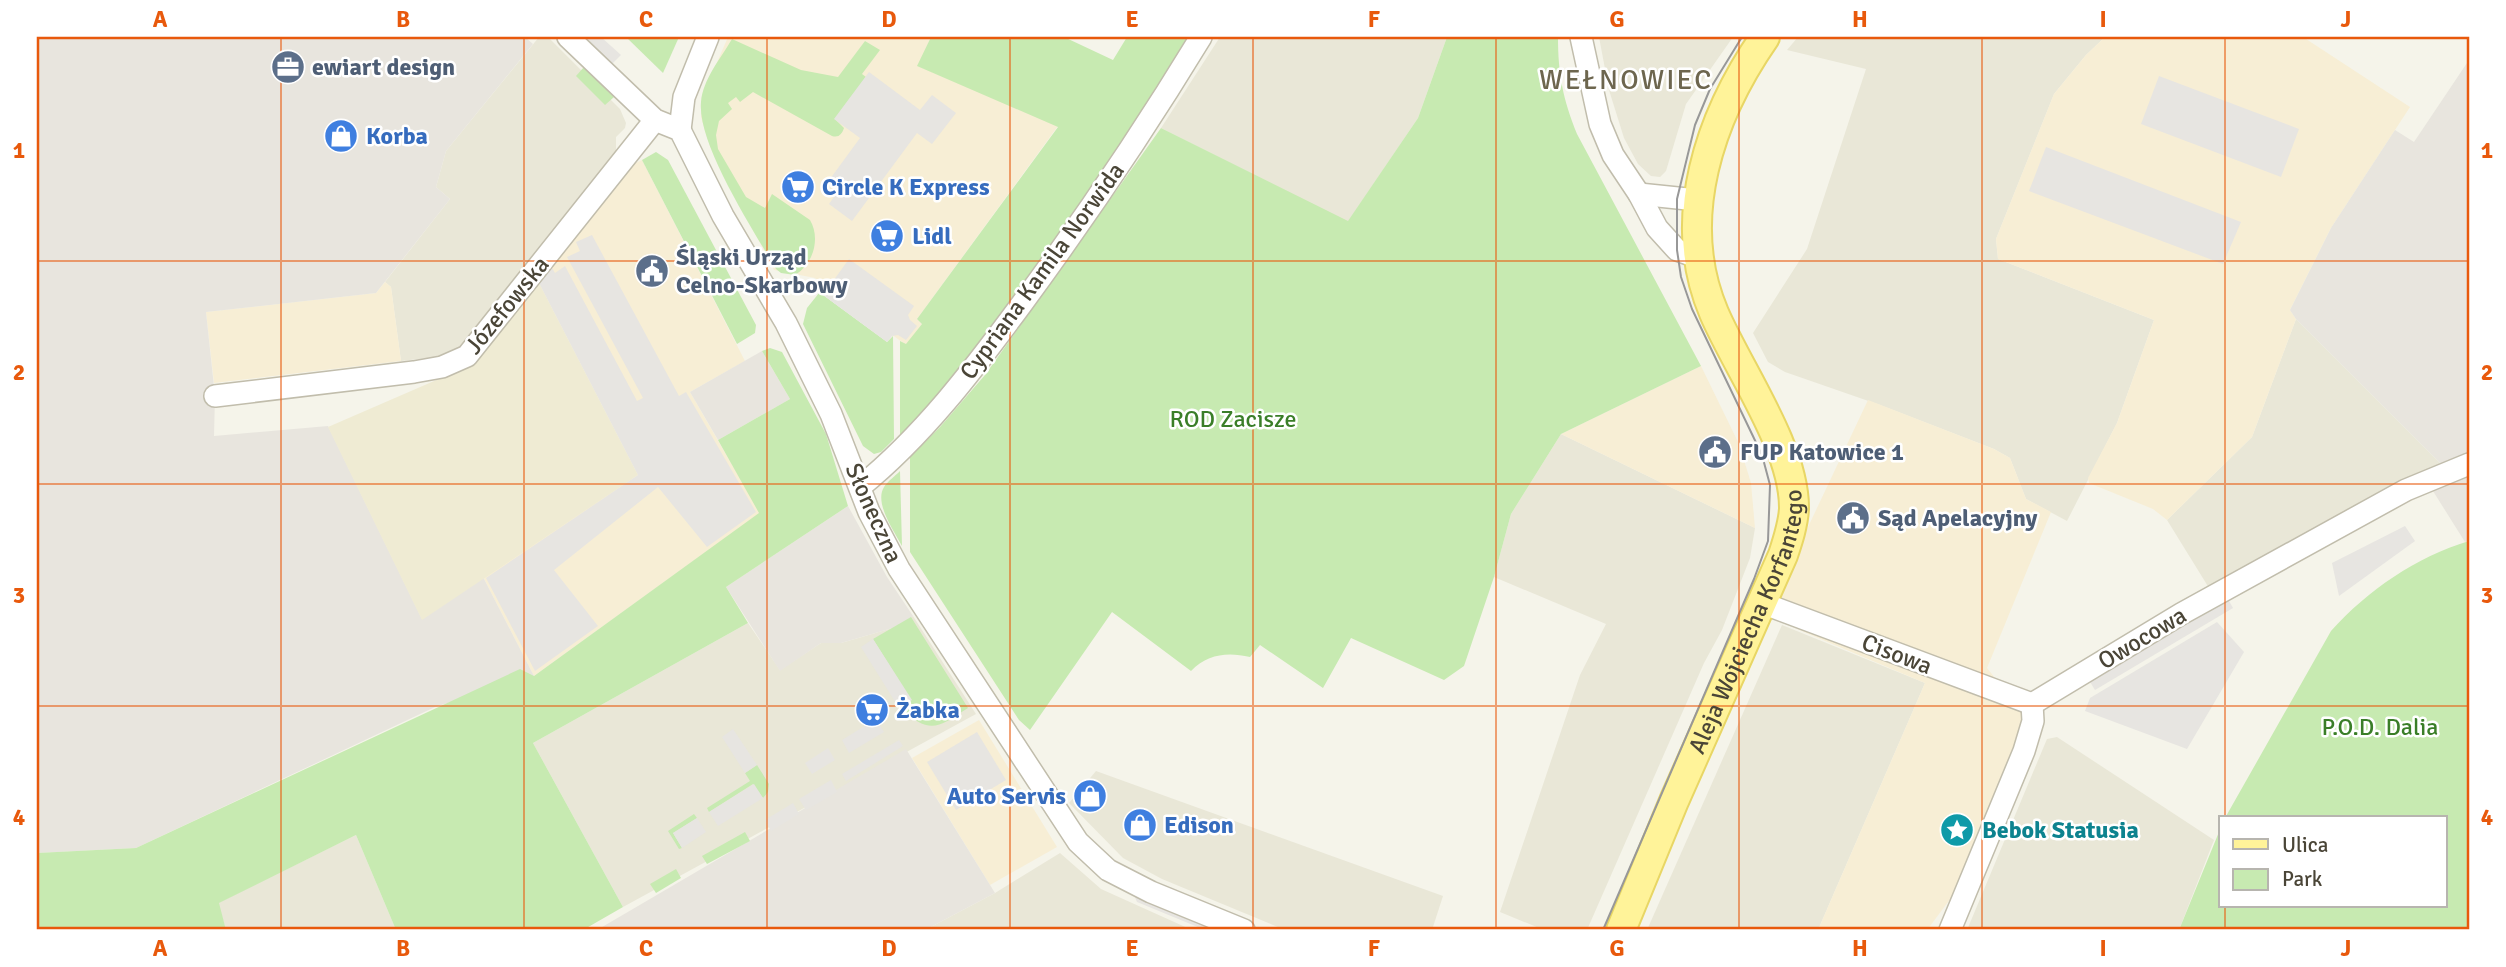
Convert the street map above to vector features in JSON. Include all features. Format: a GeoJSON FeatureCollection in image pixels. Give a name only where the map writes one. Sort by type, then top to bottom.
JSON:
{"type":"FeatureCollection","features":[{"type":"Feature","properties":{"kind":"main road","name":"Aleja Wojciecha Korfantego"},"geometry":{"type":"LineString","coordinates":[[1621,930],[1790,534],[1793,496],[1780,445],[1713,312],[1704,285],[1696,234],[1697,200],[1719,119],[1732,89],[1765,37]]}},
{"type":"Feature","properties":{"kind":"street"},"geometry":{"type":"LineString","coordinates":[[568,37],[655,120],[680,130],[684,97],[708,37]]}},
{"type":"Feature","properties":{"kind":"street","name":"Cypriana Kamila Norwida"},"geometry":{"type":"LineString","coordinates":[[860,487],[883,468],[931,419],[976,365],[1093,205],[1201,37]]}},
{"type":"Feature","properties":{"kind":"street"},"geometry":{"type":"LineString","coordinates":[[1581,37],[1600,124],[1613,155],[1639,194],[1654,223],[1677,250],[1699,258]]}},
{"type":"Feature","properties":{"kind":"street","name":"Józefowska"},"geometry":{"type":"LineString","coordinates":[[215,396],[415,372],[442,368],[458,362],[467,356],[495,322],[655,120]]}},
{"type":"Feature","properties":{"kind":"street","name":"Słoneczna"},"geometry":{"type":"LineString","coordinates":[[680,130],[723,216],[786,323],[831,414],[869,512],[899,569],[1078,842],[1108,870],[1151,892],[1244,930]]}},
{"type":"Feature","properties":{"kind":"street"},"geometry":{"type":"LineString","coordinates":[[1639,194],[1697,200]]}},
{"type":"Feature","properties":{"kind":"street","name":"Owocowa"},"geometry":{"type":"LineString","coordinates":[[2032,704],[2182,614],[2406,490],[2469,464]]}},
{"type":"Feature","properties":{"kind":"street","name":"Cisowa"},"geometry":{"type":"LineString","coordinates":[[1762,603],[2032,704]]}},
{"type":"Feature","properties":{"kind":"street"},"geometry":{"type":"LineString","coordinates":[[1950,930],[2024,751],[2034,720],[2032,704]]}},
{"type":"Feature","properties":{"kind":"shaded area"},"geometry":{"type":"Polygon","coordinates":[[[37,37],[525,37],[533,44],[446,151],[436,187],[450,199],[376,293],[206,312],[215,396],[214,436],[328,426],[422,619],[483,577],[534,676],[435,707],[136,848],[37,853],[37,37]]]}},
{"type":"Feature","properties":{"kind":"shaded area"},"geometry":{"type":"Polygon","coordinates":[[[539,37],[548,37],[620,109],[626,123],[616,137],[616,152],[464,345],[455,352],[436,357],[401,361],[391,287],[385,282],[450,199],[436,187],[446,151],[539,37]]]}},
{"type":"Feature","properties":{"kind":"shaded area"},"geometry":{"type":"Polygon","coordinates":[[[584,37],[601,37],[621,55],[612,64],[584,37]]]}},
{"type":"Feature","properties":{"kind":"shaded area"},"geometry":{"type":"Polygon","coordinates":[[[728,37],[931,37],[918,66],[1058,126],[917,319],[922,324],[906,345],[815,278],[774,270],[710,146],[701,117],[703,95],[728,37]]]}},
{"type":"Feature","properties":{"kind":"shaded area"},"geometry":{"type":"Polygon","coordinates":[[[1220,37],[1447,37],[1418,118],[1348,222],[1161,128],[1220,37]]]}},
{"type":"Feature","properties":{"kind":"shaded area"},"geometry":{"type":"Polygon","coordinates":[[[1599,37],[1733,37],[1686,104],[1666,171],[1660,177],[1651,176],[1638,164],[1624,138],[1609,90],[1599,37]]]}},
{"type":"Feature","properties":{"kind":"shaded area"},"geometry":{"type":"Polygon","coordinates":[[[1798,37],[2105,37],[2086,55],[2054,94],[1996,239],[1998,259],[2154,320],[2117,423],[2067,521],[2026,499],[2010,458],[1994,449],[1785,372],[1768,362],[1753,333],[1807,249],[1866,69],[1787,50],[1798,37]]]}},
{"type":"Feature","properties":{"kind":"shaded area"},"geometry":{"type":"Polygon","coordinates":[[[2105,37],[2303,37],[2410,107],[2331,228],[2290,310],[2296,319],[2252,437],[2167,520],[2153,509],[2089,483],[2088,478],[2117,423],[2154,320],[1998,259],[1996,239],[2054,94],[2086,55],[2105,37]]]}},
{"type":"Feature","properties":{"kind":"shaded area"},"geometry":{"type":"Polygon","coordinates":[[[2469,60],[2469,452],[2441,464],[2290,310],[2331,228],[2395,130],[2414,142],[2469,60]]]}},
{"type":"Feature","properties":{"kind":"shaded area"},"geometry":{"type":"Polygon","coordinates":[[[869,72],[920,110],[932,95],[956,113],[932,144],[917,133],[852,221],[829,204],[841,187],[830,179],[860,138],[834,119],[869,72]]]}},
{"type":"Feature","properties":{"kind":"shaded area"},"geometry":{"type":"Polygon","coordinates":[[[2159,76],[2299,129],[2281,177],[2141,124],[2159,76]]]}},
{"type":"Feature","properties":{"kind":"shaded area"},"geometry":{"type":"Polygon","coordinates":[[[2046,147],[2241,222],[2223,264],[2029,191],[2046,147]]]}},
{"type":"Feature","properties":{"kind":"shaded area"},"geometry":{"type":"Polygon","coordinates":[[[642,160],[745,361],[690,392],[760,513],[534,676],[483,577],[638,475],[538,281],[631,165],[642,160]]]}},
{"type":"Feature","properties":{"kind":"shaded area"},"geometry":{"type":"Polygon","coordinates":[[[592,235],[679,396],[686,392],[756,512],[707,547],[658,487],[554,570],[598,626],[535,671],[486,578],[638,475],[538,281],[551,266],[555,273],[565,266],[637,401],[643,398],[567,257],[580,251],[576,242],[592,235]]]}},
{"type":"Feature","properties":{"kind":"shaded area"},"geometry":{"type":"Polygon","coordinates":[[[849,259],[914,306],[908,315],[917,326],[906,340],[898,335],[892,336],[887,342],[823,295],[849,259]]]}},
{"type":"Feature","properties":{"kind":"shaded area"},"geometry":{"type":"Polygon","coordinates":[[[538,281],[638,475],[422,620],[328,427],[471,365],[538,281]]]}},
{"type":"Feature","properties":{"kind":"shaded area"},"geometry":{"type":"Polygon","coordinates":[[[385,282],[391,287],[401,361],[214,383],[206,312],[376,293],[385,282]]]}},
{"type":"Feature","properties":{"kind":"shaded area"},"geometry":{"type":"Polygon","coordinates":[[[2296,319],[2441,464],[2209,588],[2167,520],[2252,437],[2296,319]]]}},
{"type":"Feature","properties":{"kind":"shaded area"},"geometry":{"type":"Polygon","coordinates":[[[762,351],[790,399],[718,440],[690,392],[762,351]]]}},
{"type":"Feature","properties":{"kind":"shaded area"},"geometry":{"type":"Polygon","coordinates":[[[1701,366],[1739,444],[1751,483],[1755,528],[1561,434],[1701,366]]]}},
{"type":"Feature","properties":{"kind":"shaded area"},"geometry":{"type":"Polygon","coordinates":[[[1868,400],[1994,449],[2010,458],[2026,499],[2051,512],[1987,668],[2026,717],[1963,882],[1927,930],[1818,930],[1925,683],[1766,616],[1868,400]]]}},
{"type":"Feature","properties":{"kind":"shaded area"},"geometry":{"type":"Polygon","coordinates":[[[1561,434],[1755,528],[1750,558],[1722,630],[1704,663],[1587,930],[1544,930],[1500,912],[1580,675],[1606,624],[1494,577],[1511,514],[1561,434]]]}},
{"type":"Feature","properties":{"kind":"shaded area"},"geometry":{"type":"Polygon","coordinates":[[[2469,473],[2469,541],[2465,542],[2433,491],[2469,473]]]}},
{"type":"Feature","properties":{"kind":"shaded area"},"geometry":{"type":"Polygon","coordinates":[[[848,506],[887,577],[913,616],[896,627],[841,643],[821,643],[780,671],[726,587],[848,506]]]}},
{"type":"Feature","properties":{"kind":"shaded area"},"geometry":{"type":"Polygon","coordinates":[[[2405,526],[2415,541],[2339,596],[2332,563],[2405,526]]]}},
{"type":"Feature","properties":{"kind":"shaded area"},"geometry":{"type":"Polygon","coordinates":[[[2225,594],[2233,608],[2095,690],[2087,677],[2225,594]]]}},
{"type":"Feature","properties":{"kind":"shaded area"},"geometry":{"type":"Polygon","coordinates":[[[913,616],[976,714],[623,907],[533,743],[748,623],[780,670],[821,643],[841,643],[896,627],[913,616]]]}},
{"type":"Feature","properties":{"kind":"shaded area"},"geometry":{"type":"Polygon","coordinates":[[[2217,622],[2244,652],[2187,749],[2085,711],[2090,698],[2217,622]]]}},
{"type":"Feature","properties":{"kind":"shaded area"},"geometry":{"type":"Polygon","coordinates":[[[1782,625],[1925,683],[1818,930],[1647,930],[1782,625]]]}},
{"type":"Feature","properties":{"kind":"shaded area"},"geometry":{"type":"Polygon","coordinates":[[[873,639],[912,700],[899,708],[861,647],[873,639]]]}},
{"type":"Feature","properties":{"kind":"shaded area"},"geometry":{"type":"Polygon","coordinates":[[[876,719],[884,732],[849,753],[842,740],[876,719]]]}},
{"type":"Feature","properties":{"kind":"shaded area"},"geometry":{"type":"Polygon","coordinates":[[[979,720],[1057,847],[990,885],[912,758],[979,720]]]}},
{"type":"Feature","properties":{"kind":"shaded area"},"geometry":{"type":"Polygon","coordinates":[[[733,729],[757,765],[745,773],[722,737],[733,729]]]}},
{"type":"Feature","properties":{"kind":"shaded area"},"geometry":{"type":"Polygon","coordinates":[[[977,732],[1006,780],[956,810],[927,762],[977,732]]]}},
{"type":"Feature","properties":{"kind":"shaded area"},"geometry":{"type":"Polygon","coordinates":[[[2057,737],[2214,840],[2179,930],[1967,930],[2047,739],[2057,737]]]}},
{"type":"Feature","properties":{"kind":"shaded area"},"geometry":{"type":"Polygon","coordinates":[[[899,740],[903,746],[846,781],[842,774],[899,740]]]}},
{"type":"Feature","properties":{"kind":"shaded area"},"geometry":{"type":"Polygon","coordinates":[[[828,748],[835,760],[812,774],[805,763],[828,748]]]}},
{"type":"Feature","properties":{"kind":"shaded area"},"geometry":{"type":"Polygon","coordinates":[[[906,749],[995,893],[925,930],[597,930],[906,749]]]}},
{"type":"Feature","properties":{"kind":"shaded area"},"geometry":{"type":"Polygon","coordinates":[[[1096,771],[1443,896],[1432,930],[1285,930],[1162,879],[1123,858],[1069,803],[1096,771]]]}},
{"type":"Feature","properties":{"kind":"shaded area"},"geometry":{"type":"Polygon","coordinates":[[[831,780],[837,792],[806,810],[799,799],[831,780]]]}},
{"type":"Feature","properties":{"kind":"shaded area"},"geometry":{"type":"Polygon","coordinates":[[[754,784],[763,798],[718,826],[709,812],[754,784]]]}},
{"type":"Feature","properties":{"kind":"shaded area"},"geometry":{"type":"Polygon","coordinates":[[[793,803],[799,814],[771,831],[765,820],[793,803]]]}},
{"type":"Feature","properties":{"kind":"shaded area"},"geometry":{"type":"Polygon","coordinates":[[[697,818],[706,832],[682,848],[673,833],[697,818]]]}},
{"type":"Feature","properties":{"kind":"shaded area"},"geometry":{"type":"Polygon","coordinates":[[[356,835],[396,930],[226,930],[218,903],[356,835]]]}},
{"type":"Feature","properties":{"kind":"shaded area"},"geometry":{"type":"Polygon","coordinates":[[[1060,853],[1101,889],[1192,930],[925,930],[995,893],[1060,853]]]}},
{"type":"Feature","properties":{"kind":"shaded area"},"geometry":{"type":"Polygon","coordinates":[[[1134,895],[1223,930],[1205,930],[1137,902],[1134,895]]]}},
{"type":"Feature","properties":{"kind":"green space"},"geometry":{"type":"Polygon","coordinates":[[[626,37],[679,37],[663,73],[626,37]]]}},
{"type":"Feature","properties":{"kind":"green space"},"geometry":{"type":"Polygon","coordinates":[[[931,37],[1064,37],[1113,60],[1127,37],[1189,37],[1139,121],[977,354],[900,440],[900,341],[906,344],[922,324],[917,319],[1058,127],[917,66],[931,37]]]}},
{"type":"Feature","properties":{"kind":"green space","name":"ROD Zacisze"},"geometry":{"type":"Polygon","coordinates":[[[1447,37],[1558,37],[1562,86],[1577,134],[1701,366],[1561,434],[1511,514],[1494,577],[1464,666],[1444,680],[1351,638],[1323,688],[1260,645],[1250,657],[1218,656],[1204,661],[1191,671],[1112,612],[1030,730],[1019,720],[910,552],[910,457],[985,375],[1161,128],[1348,221],[1418,118],[1447,37]]]}},
{"type":"Feature","properties":{"kind":"green space"},"geometry":{"type":"Polygon","coordinates":[[[732,39],[801,70],[838,77],[865,41],[880,50],[862,74],[866,77],[835,119],[844,128],[838,136],[832,136],[753,92],[740,102],[736,97],[728,103],[732,109],[719,121],[716,135],[718,149],[746,197],[765,208],[772,194],[810,220],[815,235],[811,258],[795,275],[781,273],[776,269],[717,163],[702,120],[702,93],[732,39]]]}},
{"type":"Feature","properties":{"kind":"green space"},"geometry":{"type":"Polygon","coordinates":[[[584,67],[614,97],[605,105],[576,76],[584,67]]]}},
{"type":"Feature","properties":{"kind":"green space"},"geometry":{"type":"Polygon","coordinates":[[[656,152],[668,160],[756,325],[755,333],[737,344],[642,160],[656,152]]]}},
{"type":"Feature","properties":{"kind":"green space"},"geometry":{"type":"Polygon","coordinates":[[[823,288],[826,290],[823,295],[887,342],[893,336],[894,439],[881,452],[874,454],[863,446],[803,324],[807,308],[823,288]]]}},
{"type":"Feature","properties":{"kind":"green space"},"geometry":{"type":"Polygon","coordinates":[[[770,348],[782,352],[826,434],[848,506],[726,587],[748,623],[533,743],[623,907],[583,930],[396,930],[356,835],[219,903],[226,930],[37,930],[37,853],[136,848],[520,669],[534,676],[759,513],[718,440],[790,399],[762,351],[770,348]]]}},
{"type":"Feature","properties":{"kind":"green space"},"geometry":{"type":"Polygon","coordinates":[[[900,471],[902,546],[886,517],[881,501],[884,487],[900,471]]]}},
{"type":"Feature","properties":{"kind":"green space","name":"P.O.D. Dalia"},"geometry":{"type":"Polygon","coordinates":[[[2469,541],[2469,930],[2179,930],[2219,832],[2219,908],[2446,908],[2446,816],[2226,816],[2331,631],[2361,602],[2394,577],[2449,548],[2469,541]]]}},
{"type":"Feature","properties":{"kind":"green space"},"geometry":{"type":"Polygon","coordinates":[[[911,617],[968,708],[934,726],[919,722],[899,708],[911,700],[873,639],[911,617]]]}},
{"type":"Feature","properties":{"kind":"green space"},"geometry":{"type":"Polygon","coordinates":[[[757,765],[769,784],[768,792],[763,798],[753,784],[709,812],[707,808],[750,781],[745,773],[757,765]]]}},
{"type":"Feature","properties":{"kind":"green space"},"geometry":{"type":"Polygon","coordinates":[[[694,814],[697,818],[673,833],[682,848],[679,849],[668,831],[694,814]]]}},
{"type":"Feature","properties":{"kind":"green space"},"geometry":{"type":"Polygon","coordinates":[[[745,832],[750,841],[707,864],[702,856],[745,832]]]}},
{"type":"Feature","properties":{"kind":"green space"},"geometry":{"type":"Polygon","coordinates":[[[676,869],[681,878],[656,893],[650,884],[676,869]]]}},
{"type":"Feature","properties":{"kind":"tram line"},"geometry":{"type":"LineString","coordinates":[[1603,930],[1768,541],[1770,485],[1762,455],[1692,309],[1681,277],[1677,250],[1677,199],[1695,125],[1710,89],[1742,37]]}},
{"type":"Feature","properties":{"kind":"place","name":"ewiart design"},"geometry":{"type":"Point","coordinates":[288,67]}},
{"type":"Feature","properties":{"kind":"place","name":"Korba"},"geometry":{"type":"Point","coordinates":[341,136]}},
{"type":"Feature","properties":{"kind":"place","name":"Circle K Express"},"geometry":{"type":"Point","coordinates":[798,187]}},
{"type":"Feature","properties":{"kind":"place","name":"Lidl"},"geometry":{"type":"Point","coordinates":[887,236]}},
{"type":"Feature","properties":{"kind":"place","name":"Śląski Urząd Celno-Skarbowy"},"geometry":{"type":"Point","coordinates":[652,271]}},
{"type":"Feature","properties":{"kind":"place","name":"FUP Katowice 1"},"geometry":{"type":"Point","coordinates":[1715,452]}},
{"type":"Feature","properties":{"kind":"place","name":"Sąd Apelacyjny"},"geometry":{"type":"Point","coordinates":[1853,518]}},
{"type":"Feature","properties":{"kind":"place","name":"Żabka"},"geometry":{"type":"Point","coordinates":[872,710]}},
{"type":"Feature","properties":{"kind":"place","name":"Auto Servis"},"geometry":{"type":"Point","coordinates":[1090,796]}},
{"type":"Feature","properties":{"kind":"place","name":"Edison"},"geometry":{"type":"Point","coordinates":[1140,825]}},
{"type":"Feature","properties":{"kind":"place","name":"Bebok Statusia"},"geometry":{"type":"Point","coordinates":[1957,830]}},
{"type":"Feature","properties":{"kind":"district","name":"WEŁNOWIEC"},"geometry":{"type":"Point","coordinates":[1626,79]}}]}
